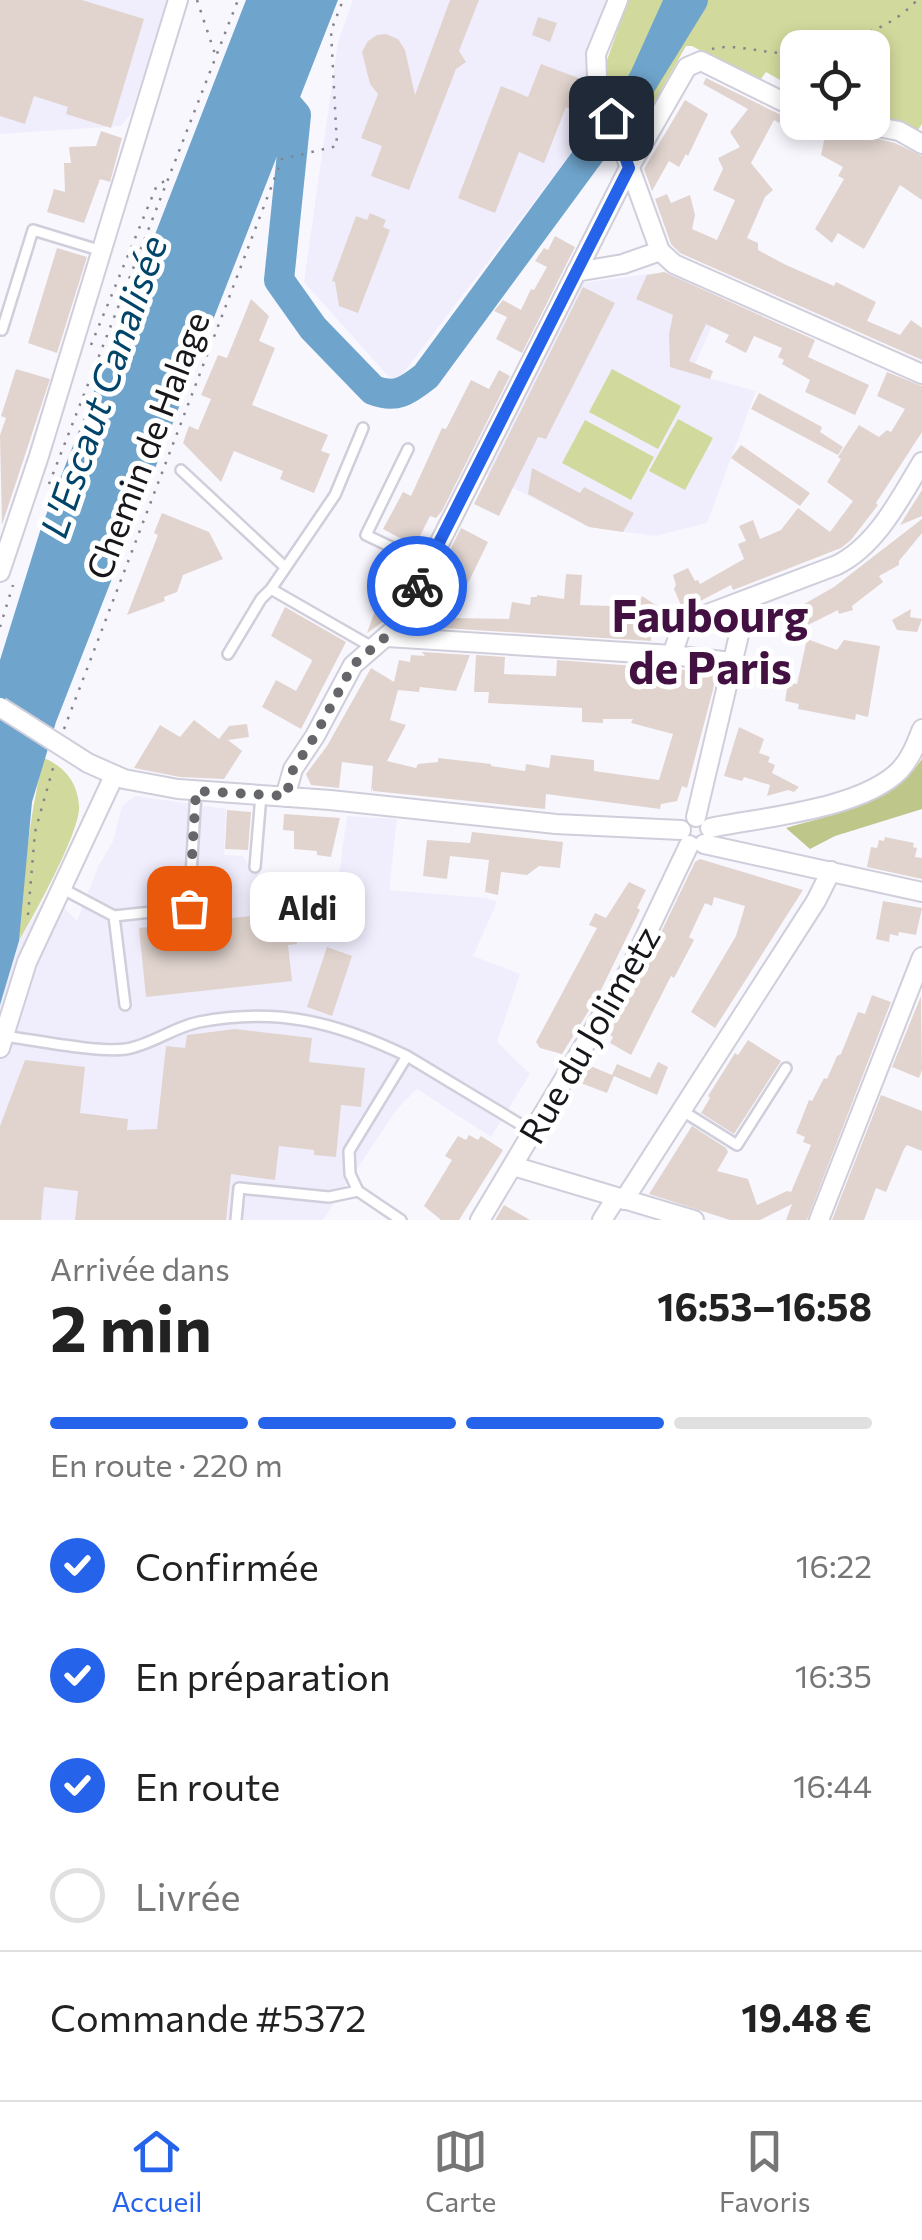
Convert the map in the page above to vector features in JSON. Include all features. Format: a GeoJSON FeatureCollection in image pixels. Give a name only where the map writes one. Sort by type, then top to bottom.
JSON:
{"type":"FeatureCollection","features":[{"type":"Feature","properties":{"kind":"street"},"geometry":{"type":"LineString","coordinates":[[8,572],[178,0]]}},
{"type":"Feature","properties":{"kind":"street"},"geometry":{"type":"LineString","coordinates":[[618,0],[596,54],[600,87],[660,251],[674,264],[922,374]]}},
{"type":"Feature","properties":{"kind":"street"},"geometry":{"type":"LineString","coordinates":[[286,796],[293,770],[353,665],[399,624],[629,168],[687,67],[701,61],[780,100]]}},
{"type":"Feature","properties":{"kind":"street"},"geometry":{"type":"LineString","coordinates":[[890,129],[922,144]]}},
{"type":"Feature","properties":{"kind":"street"},"geometry":{"type":"LineString","coordinates":[[576,272],[602,269],[660,251]]}},
{"type":"Feature","properties":{"kind":"street"},"geometry":{"type":"LineString","coordinates":[[672,654],[684,624],[837,566],[856,554],[922,462]]}},
{"type":"Feature","properties":{"kind":"street","name":"Rue du Jolimetz"},"geometry":{"type":"LineString","coordinates":[[480,1220],[631,968],[696,833],[747,601]]}},
{"type":"Feature","properties":{"kind":"street"},"geometry":{"type":"LineString","coordinates":[[380,642],[672,654],[732,662]]}},
{"type":"Feature","properties":{"kind":"street"},"geometry":{"type":"LineString","coordinates":[[0,707],[88,763],[114,776],[155,786],[556,824],[696,833],[922,892]]}},
{"type":"Feature","properties":{"kind":"street"},"geometry":{"type":"LineString","coordinates":[[696,833],[863,795],[901,768],[922,729]]}},
{"type":"Feature","properties":{"kind":"street"},"geometry":{"type":"LineString","coordinates":[[2,1042],[32,951],[114,776]]}},
{"type":"Feature","properties":{"kind":"street"},"geometry":{"type":"LineString","coordinates":[[602,1220],[681,1110],[816,901],[831,871]]}},
{"type":"Feature","properties":{"kind":"street"},"geometry":{"type":"LineString","coordinates":[[819,1220],[922,958]]}},
{"type":"Feature","properties":{"kind":"street"},"geometry":{"type":"LineString","coordinates":[[513,1166],[694,1220]]}},
{"type":"Feature","properties":{"kind":"lane"},"geometry":{"type":"LineString","coordinates":[[2,330],[33,230],[102,251]]}},
{"type":"Feature","properties":{"kind":"lane"},"geometry":{"type":"LineString","coordinates":[[228,654],[260,599],[271,589],[335,495],[363,428]]}},
{"type":"Feature","properties":{"kind":"lane"},"geometry":{"type":"LineString","coordinates":[[408,449],[366,535],[427,564]]}},
{"type":"Feature","properties":{"kind":"lane"},"geometry":{"type":"LineString","coordinates":[[181,470],[285,567]]}},
{"type":"Feature","properties":{"kind":"lane"},"geometry":{"type":"LineString","coordinates":[[271,589],[380,642]]}},
{"type":"Feature","properties":{"kind":"lane"},"geometry":{"type":"LineString","coordinates":[[63,889],[114,916],[189,908],[196,791]]}},
{"type":"Feature","properties":{"kind":"lane"},"geometry":{"type":"LineString","coordinates":[[255,867],[260,795]]}},
{"type":"Feature","properties":{"kind":"lane"},"geometry":{"type":"LineString","coordinates":[[114,916],[125,1005]]}},
{"type":"Feature","properties":{"kind":"lane"},"geometry":{"type":"LineString","coordinates":[[2,1042],[126,1049],[197,1022],[280,1015],[315,1020],[362,1034],[407,1056],[533,1132]]}},
{"type":"Feature","properties":{"kind":"lane"},"geometry":{"type":"LineString","coordinates":[[401,1220],[358,1192],[350,1174],[349,1150],[407,1056]]}},
{"type":"Feature","properties":{"kind":"lane"},"geometry":{"type":"LineString","coordinates":[[681,1110],[737,1145],[786,1068]]}},
{"type":"Feature","properties":{"kind":"lane"},"geometry":{"type":"LineString","coordinates":[[236,1220],[239,1188],[329,1197],[358,1192]]}},
{"type":"Feature","properties":{"kind":"path"},"geometry":{"type":"LineString","coordinates":[[197,0],[216,56]]}},
{"type":"Feature","properties":{"kind":"path"},"geometry":{"type":"LineString","coordinates":[[50,482],[238,0]]}},
{"type":"Feature","properties":{"kind":"path","name":"Chemin de Halage"},"geometry":{"type":"LineString","coordinates":[[62,739],[282,159],[337,146],[331,31],[343,0]]}},
{"type":"Feature","properties":{"kind":"path"},"geometry":{"type":"LineString","coordinates":[[875,30],[890,23],[917,0]]}},
{"type":"Feature","properties":{"kind":"path"},"geometry":{"type":"LineString","coordinates":[[701,61],[717,46],[780,54]]}},
{"type":"Feature","properties":{"kind":"path"},"geometry":{"type":"LineString","coordinates":[[68,360],[83,356],[92,344],[156,185],[166,180]]}},
{"type":"Feature","properties":{"kind":"path"},"geometry":{"type":"LineString","coordinates":[[0,627],[8,572]]}},
{"type":"Feature","properties":{"kind":"path"},"geometry":{"type":"LineString","coordinates":[[32,951],[28,926],[34,832],[56,758]]}},
{"type":"Feature","properties":{"kind":"shaded area"},"geometry":{"type":"Polygon","coordinates":[[[0,0],[168,0],[131,114],[121,126],[0,134],[0,0]]]}},
{"type":"Feature","properties":{"kind":"shaded area"},"geometry":{"type":"Polygon","coordinates":[[[353,0],[609,0],[589,54],[593,93],[581,140],[395,384],[304,282],[338,42],[353,0]]]}},
{"type":"Feature","properties":{"kind":"shaded area"},"geometry":{"type":"Polygon","coordinates":[[[665,272],[724,299],[695,364],[697,375],[756,391],[707,523],[655,536],[589,527],[486,474],[582,283],[665,272]]]}},
{"type":"Feature","properties":{"kind":"shaded area"},"geometry":{"type":"Polygon","coordinates":[[[135,796],[226,809],[224,855],[243,856],[250,868],[288,900],[306,889],[336,898],[347,816],[397,819],[389,890],[497,902],[473,956],[520,974],[497,1042],[530,1074],[491,1137],[417,1089],[397,1109],[323,1220],[0,1220],[0,1005],[19,941],[49,892],[77,921],[98,867],[113,841],[122,806],[135,796]]]}},
{"type":"Feature","properties":{"kind":"green space"},"geometry":{"type":"Polygon","coordinates":[[[628,0],[922,0],[922,124],[915,134],[890,126],[890,30],[780,30],[780,80],[766,72],[759,82],[686,46],[638,131],[629,134],[606,81],[605,66],[628,0]]]}},
{"type":"Feature","properties":{"kind":"green space"},"geometry":{"type":"Polygon","coordinates":[[[612,369],[681,406],[658,449],[589,412],[612,369]]]}},
{"type":"Feature","properties":{"kind":"green space"},"geometry":{"type":"Polygon","coordinates":[[[678,419],[713,438],[685,490],[649,471],[678,419]]]}},
{"type":"Feature","properties":{"kind":"green space"},"geometry":{"type":"Polygon","coordinates":[[[585,420],[654,457],[631,500],[562,463],[585,420]]]}},
{"type":"Feature","properties":{"kind":"green space"},"geometry":{"type":"Polygon","coordinates":[[[44,758],[73,782],[78,817],[55,873],[19,941],[30,826],[44,758]]]}},
{"type":"Feature","properties":{"kind":"green space"},"geometry":{"type":"Polygon","coordinates":[[[922,759],[922,809],[835,836],[810,849],[786,828],[879,797],[909,775],[922,759]]]}},
{"type":"Feature","properties":{"kind":"water","name":"L'Escaut Canalisée"},"geometry":{"type":"Polygon","coordinates":[[[246,0],[338,0],[56,722],[32,802],[19,941],[0,1005],[0,660],[41,528],[246,0]]]}},
{"type":"Feature","properties":{"kind":"water"},"geometry":{"type":"Polygon","coordinates":[[[663,0],[697,0],[651,80],[619,108],[617,103],[625,95],[626,82],[663,0]]]}},
{"type":"Feature","properties":{"kind":"building"},"geometry":{"type":"Polygon","coordinates":[[[0,0],[82,0],[144,19],[111,128],[66,114],[68,107],[34,96],[25,124],[0,116],[0,0]]]}},
{"type":"Feature","properties":{"kind":"building"},"geometry":{"type":"Polygon","coordinates":[[[450,0],[479,0],[459,51],[466,62],[456,69],[409,190],[371,176],[382,146],[361,138],[378,94],[370,84],[362,52],[377,35],[398,39],[405,50],[415,95],[450,0]]]}},
{"type":"Feature","properties":{"kind":"building"},"geometry":{"type":"Polygon","coordinates":[[[538,17],[557,23],[550,42],[532,35],[538,17]]]}},
{"type":"Feature","properties":{"kind":"building"},"geometry":{"type":"Polygon","coordinates":[[[541,64],[584,80],[573,110],[566,107],[544,163],[519,152],[495,213],[458,198],[501,86],[528,97],[541,64]]]}},
{"type":"Feature","properties":{"kind":"building"},"geometry":{"type":"Polygon","coordinates":[[[706,78],[780,115],[779,123],[774,120],[751,163],[773,190],[765,197],[747,238],[758,243],[758,250],[786,265],[834,286],[836,282],[876,302],[867,321],[900,335],[911,320],[922,328],[922,360],[680,253],[671,244],[655,199],[667,194],[671,203],[690,195],[695,215],[692,229],[717,240],[735,200],[713,190],[723,169],[718,158],[740,147],[730,132],[748,109],[703,84],[706,78]]]}},
{"type":"Feature","properties":{"kind":"building"},"geometry":{"type":"Polygon","coordinates":[[[685,100],[708,114],[688,156],[679,167],[669,161],[652,191],[644,169],[685,100]]]}},
{"type":"Feature","properties":{"kind":"building"},"geometry":{"type":"Polygon","coordinates":[[[101,131],[122,138],[110,182],[100,179],[84,223],[47,212],[54,189],[65,192],[64,163],[71,163],[69,147],[96,146],[101,131]]]}},
{"type":"Feature","properties":{"kind":"building"},"geometry":{"type":"Polygon","coordinates":[[[824,140],[895,143],[922,156],[922,200],[900,185],[864,249],[838,233],[832,243],[815,229],[844,179],[838,176],[843,167],[821,155],[824,140]]]}},
{"type":"Feature","properties":{"kind":"building"},"geometry":{"type":"Polygon","coordinates":[[[370,213],[386,220],[383,227],[390,230],[358,313],[339,306],[332,281],[356,216],[367,220],[370,213]]]}},
{"type":"Feature","properties":{"kind":"building"},"geometry":{"type":"Polygon","coordinates":[[[555,236],[575,247],[522,353],[496,339],[507,317],[494,311],[503,300],[521,310],[547,267],[535,261],[544,248],[548,250],[555,236]]]}},
{"type":"Feature","properties":{"kind":"building"},"geometry":{"type":"Polygon","coordinates":[[[57,248],[87,257],[57,353],[28,343],[57,248]]]}},
{"type":"Feature","properties":{"kind":"building"},"geometry":{"type":"Polygon","coordinates":[[[664,272],[815,340],[808,357],[869,385],[855,415],[805,392],[810,380],[782,364],[784,360],[778,357],[782,348],[754,336],[746,353],[725,342],[729,335],[706,324],[689,361],[713,371],[710,379],[670,367],[673,315],[636,299],[647,275],[664,272]]]}},
{"type":"Feature","properties":{"kind":"building"},"geometry":{"type":"Polygon","coordinates":[[[583,287],[615,303],[546,439],[538,437],[499,516],[474,504],[583,287]]]}},
{"type":"Feature","properties":{"kind":"building"},"geometry":{"type":"Polygon","coordinates":[[[251,299],[269,316],[259,341],[275,348],[252,405],[328,435],[321,451],[330,454],[314,493],[280,479],[283,471],[234,451],[221,482],[183,443],[189,426],[198,430],[211,399],[201,395],[218,355],[227,358],[251,299]]]}},
{"type":"Feature","properties":{"kind":"building"},"geometry":{"type":"Polygon","coordinates":[[[16,369],[50,379],[2,525],[0,435],[6,418],[1,416],[16,369]]]}},
{"type":"Feature","properties":{"kind":"building"},"geometry":{"type":"Polygon","coordinates":[[[499,370],[510,376],[442,511],[436,518],[430,516],[415,546],[383,529],[403,492],[411,496],[442,428],[446,429],[471,380],[489,389],[499,370]]]}},
{"type":"Feature","properties":{"kind":"building"},"geometry":{"type":"Polygon","coordinates":[[[887,372],[922,386],[922,432],[878,505],[851,540],[841,548],[733,590],[731,585],[683,610],[673,575],[688,568],[700,584],[744,559],[738,544],[746,541],[739,526],[753,520],[760,539],[781,530],[798,508],[830,532],[853,501],[827,482],[841,459],[838,457],[859,425],[879,437],[887,430],[891,432],[905,409],[877,396],[887,372]]]}},
{"type":"Feature","properties":{"kind":"building"},"geometry":{"type":"Polygon","coordinates":[[[759,393],[822,427],[820,432],[843,447],[838,455],[751,409],[759,393]]]}},
{"type":"Feature","properties":{"kind":"building"},"geometry":{"type":"Polygon","coordinates":[[[741,445],[810,493],[800,506],[731,458],[741,445]]]}},
{"type":"Feature","properties":{"kind":"building"},"geometry":{"type":"Polygon","coordinates":[[[532,468],[580,493],[584,487],[634,513],[623,532],[589,527],[528,494],[532,468]]]}},
{"type":"Feature","properties":{"kind":"building"},"geometry":{"type":"Polygon","coordinates":[[[922,490],[922,516],[900,525],[922,490]]]}},
{"type":"Feature","properties":{"kind":"building"},"geometry":{"type":"Polygon","coordinates":[[[162,513],[209,532],[223,559],[183,575],[177,592],[164,597],[165,601],[127,615],[158,535],[154,533],[162,513]]]}},
{"type":"Feature","properties":{"kind":"building"},"geometry":{"type":"Polygon","coordinates":[[[922,519],[922,533],[899,565],[879,576],[883,582],[852,606],[853,610],[839,614],[838,610],[808,625],[799,607],[834,587],[922,519]]]}},
{"type":"Feature","properties":{"kind":"building"},"geometry":{"type":"Polygon","coordinates":[[[461,528],[488,542],[451,618],[509,619],[512,602],[530,605],[531,597],[537,595],[564,599],[566,574],[582,575],[580,605],[610,606],[632,615],[642,596],[671,615],[661,635],[651,631],[651,641],[412,626],[461,528]]]}},
{"type":"Feature","properties":{"kind":"building"},"geometry":{"type":"Polygon","coordinates":[[[396,575],[406,581],[387,619],[367,633],[380,597],[387,600],[396,575]]]}},
{"type":"Feature","properties":{"kind":"building"},"geometry":{"type":"Polygon","coordinates":[[[285,607],[346,642],[301,729],[262,707],[276,680],[296,691],[312,660],[271,636],[285,607]]]}},
{"type":"Feature","properties":{"kind":"building"},"geometry":{"type":"Polygon","coordinates":[[[911,609],[910,617],[922,619],[917,632],[897,630],[892,620],[911,609]]]}},
{"type":"Feature","properties":{"kind":"building"},"geometry":{"type":"Polygon","coordinates":[[[807,639],[837,650],[844,640],[880,646],[868,717],[856,714],[855,720],[798,709],[799,704],[785,701],[788,683],[797,684],[807,639]]]}},
{"type":"Feature","properties":{"kind":"building"},"geometry":{"type":"Polygon","coordinates":[[[422,652],[470,655],[456,691],[420,687],[419,692],[398,690],[390,720],[406,725],[387,761],[416,768],[418,764],[438,762],[438,758],[525,771],[526,764],[549,768],[551,755],[594,760],[594,771],[659,780],[673,734],[631,723],[633,719],[582,722],[582,708],[488,703],[489,692],[474,692],[476,655],[505,657],[504,674],[556,676],[557,660],[712,672],[713,690],[687,788],[682,786],[677,801],[661,804],[660,809],[546,794],[545,809],[373,788],[371,792],[373,766],[342,762],[339,788],[311,785],[306,774],[327,746],[371,668],[394,682],[399,660],[410,662],[411,655],[425,656],[422,652]]]}},
{"type":"Feature","properties":{"kind":"building"},"geometry":{"type":"Polygon","coordinates":[[[194,720],[219,739],[229,726],[247,724],[249,737],[228,740],[242,751],[224,779],[180,777],[134,768],[160,725],[180,737],[194,720]]]}},
{"type":"Feature","properties":{"kind":"building"},"geometry":{"type":"Polygon","coordinates":[[[739,727],[764,739],[759,753],[770,757],[768,762],[775,765],[772,773],[799,787],[794,792],[767,796],[770,785],[724,776],[739,727]]]}},
{"type":"Feature","properties":{"kind":"building"},"geometry":{"type":"Polygon","coordinates":[[[227,810],[251,812],[248,850],[225,849],[227,810]]]}},
{"type":"Feature","properties":{"kind":"building"},"geometry":{"type":"Polygon","coordinates":[[[284,814],[340,818],[331,857],[294,849],[294,831],[283,830],[284,814]]]}},
{"type":"Feature","properties":{"kind":"building"},"geometry":{"type":"Polygon","coordinates":[[[472,832],[563,842],[560,868],[539,866],[527,875],[501,872],[498,895],[485,892],[489,860],[450,856],[447,879],[423,876],[427,840],[470,843],[472,832]]]}},
{"type":"Feature","properties":{"kind":"building"},"geometry":{"type":"Polygon","coordinates":[[[885,837],[914,843],[915,857],[922,858],[922,879],[867,867],[871,847],[877,848],[879,840],[884,841],[885,837]]]}},
{"type":"Feature","properties":{"kind":"building"},"geometry":{"type":"Polygon","coordinates":[[[700,859],[803,890],[715,1028],[691,1012],[736,936],[745,906],[714,897],[712,906],[705,903],[689,937],[694,940],[631,1055],[610,1043],[613,1037],[607,1033],[700,859]]]}},
{"type":"Feature","properties":{"kind":"building"},"geometry":{"type":"Polygon","coordinates":[[[629,882],[646,890],[599,994],[562,1054],[540,1048],[536,1042],[597,928],[589,925],[595,913],[606,918],[629,882]]]}},
{"type":"Feature","properties":{"kind":"building"},"geometry":{"type":"Polygon","coordinates":[[[883,901],[922,908],[916,935],[899,932],[898,936],[890,934],[889,942],[876,939],[883,901]]]}},
{"type":"Feature","properties":{"kind":"building"},"geometry":{"type":"Polygon","coordinates":[[[294,907],[297,944],[288,945],[292,981],[146,997],[139,928],[269,914],[269,910],[294,907]]]}},
{"type":"Feature","properties":{"kind":"building"},"geometry":{"type":"Polygon","coordinates":[[[327,947],[352,956],[332,1016],[307,1007],[327,947]]]}},
{"type":"Feature","properties":{"kind":"building"},"geometry":{"type":"Polygon","coordinates":[[[872,995],[891,1002],[807,1220],[786,1220],[792,1204],[760,1220],[730,1220],[649,1194],[692,1126],[726,1148],[728,1152],[717,1171],[748,1179],[757,1205],[791,1192],[811,1145],[796,1133],[809,1100],[827,1079],[858,1012],[865,1014],[872,995]]]}},
{"type":"Feature","properties":{"kind":"building"},"geometry":{"type":"Polygon","coordinates":[[[921,996],[922,1070],[919,1078],[892,1067],[921,996]]]}},
{"type":"Feature","properties":{"kind":"building"},"geometry":{"type":"Polygon","coordinates":[[[235,1029],[312,1038],[309,1062],[365,1068],[361,1107],[341,1105],[336,1157],[279,1146],[275,1180],[231,1174],[226,1220],[75,1220],[78,1191],[44,1187],[41,1220],[0,1220],[0,1126],[25,1060],[85,1067],[80,1113],[128,1119],[127,1130],[157,1129],[166,1046],[185,1048],[187,1035],[235,1029]]]}},
{"type":"Feature","properties":{"kind":"building"},"geometry":{"type":"Polygon","coordinates":[[[748,1040],[781,1061],[734,1134],[701,1113],[735,1053],[738,1055],[748,1040]]]}},
{"type":"Feature","properties":{"kind":"building"},"geometry":{"type":"Polygon","coordinates":[[[658,1062],[668,1067],[657,1095],[614,1076],[607,1093],[578,1082],[588,1065],[612,1075],[617,1064],[650,1078],[658,1062]]]}},
{"type":"Feature","properties":{"kind":"building"},"geometry":{"type":"Polygon","coordinates":[[[881,1095],[922,1111],[922,1151],[907,1145],[886,1192],[876,1188],[864,1220],[832,1220],[881,1095]]]}},
{"type":"Feature","properties":{"kind":"building"},"geometry":{"type":"Polygon","coordinates":[[[469,1135],[478,1140],[481,1136],[503,1150],[459,1220],[441,1220],[424,1206],[452,1160],[445,1156],[458,1136],[466,1140],[469,1135]]]}},
{"type":"Feature","properties":{"kind":"building"},"geometry":{"type":"Polygon","coordinates":[[[504,1205],[530,1220],[495,1220],[504,1205]]]}},
{"type":"Feature","properties":{"kind":"waterway"},"geometry":{"type":"LineString","coordinates":[[271,86],[296,115],[279,280],[313,328],[373,390],[395,393],[426,376],[643,81],[693,0]]}},
{"type":"Feature","properties":{"kind":"way so far"},"geometry":{"type":"LineString","coordinates":[[189,908],[196,791],[286,796],[289,777],[353,665],[397,627],[417,586]]}},
{"type":"Feature","properties":{"kind":"place","name":"Aldi"},"geometry":{"type":"Point","coordinates":[189,908]}},
{"type":"Feature","properties":{"kind":"district","name":"Faubourg de Paris"},"geometry":{"type":"Point","coordinates":[710,639]}},
{"type":"Feature","properties":{"kind":"route"},"geometry":{"type":"LineString","coordinates":[[417,586],[629,168],[611,118]]}}]}
